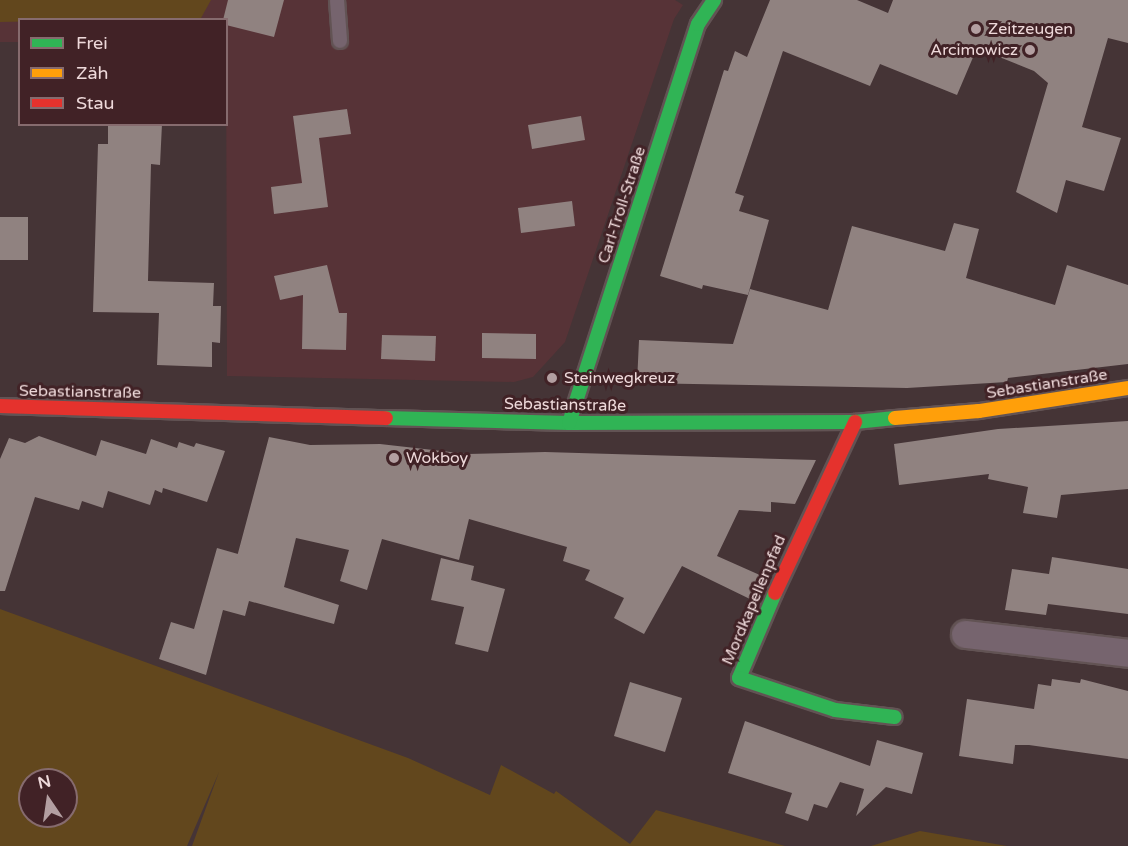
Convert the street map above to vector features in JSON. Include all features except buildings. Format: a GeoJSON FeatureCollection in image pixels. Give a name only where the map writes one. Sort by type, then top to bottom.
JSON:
{"type":"FeatureCollection","features":[{"type":"Feature","properties":{"kind":"street","name":"Carl-Troll-Straße"},"geometry":{"type":"LineString","coordinates":[[569,423],[698,24],[708,2]]}},
{"type":"Feature","properties":{"kind":"street","name":"Sebastianstraße"},"geometry":{"type":"LineString","coordinates":[[0,406],[569,423],[855,422],[979,411],[1128,388]]}},
{"type":"Feature","properties":{"kind":"street","name":"Mordkapellenpfad"},"geometry":{"type":"LineString","coordinates":[[855,422],[792,553],[739,678],[835,710],[895,717]]}},
{"type":"Feature","properties":{"kind":"street"},"geometry":{"type":"LineString","coordinates":[[965,634],[1128,653]]}},
{"type":"Feature","properties":{"kind":"lane"},"geometry":{"type":"LineString","coordinates":[[337,0],[340,41]]}},
{"type":"Feature","properties":{"kind":"shaded area"},"geometry":{"type":"Polygon","coordinates":[[[0,0],[675,0],[683,5],[674,19],[565,342],[533,377],[514,382],[227,376],[228,18],[18,18],[18,42],[0,42],[0,0]]]}},
{"type":"Feature","properties":{"kind":"shaded area"},"geometry":{"type":"Polygon","coordinates":[[[0,0],[211,0],[201,18],[18,18],[18,22],[0,22],[0,0]]]}},
{"type":"Feature","properties":{"kind":"shaded area"},"geometry":{"type":"Polygon","coordinates":[[[0,609],[408,758],[490,795],[501,765],[554,794],[556,791],[630,844],[656,810],[785,846],[192,846],[219,772],[187,846],[0,846],[0,609]]]}},
{"type":"Feature","properties":{"kind":"shaded area"},"geometry":{"type":"Polygon","coordinates":[[[920,831],[1007,846],[871,846],[920,831]]]}},
{"type":"Feature","properties":{"kind":"traffic: fast"},"geometry":{"type":"LineString","coordinates":[[569,423],[698,24],[714,0]]}},
{"type":"Feature","properties":{"kind":"traffic: fast"},"geometry":{"type":"LineString","coordinates":[[386,418],[569,423],[855,422],[895,418]]}},
{"type":"Feature","properties":{"kind":"traffic: fast"},"geometry":{"type":"LineString","coordinates":[[775,593],[739,678],[835,710],[895,717]]}},
{"type":"Feature","properties":{"kind":"traffic: slow"},"geometry":{"type":"LineString","coordinates":[[895,418],[979,411],[1128,388]]}},
{"type":"Feature","properties":{"kind":"traffic: jam"},"geometry":{"type":"LineString","coordinates":[[0,406],[386,418]]}},
{"type":"Feature","properties":{"kind":"traffic: jam"},"geometry":{"type":"LineString","coordinates":[[775,593],[855,422]]}},
{"type":"Feature","properties":{"kind":"place","name":"Zeitzeugen"},"geometry":{"type":"Point","coordinates":[976,29]}},
{"type":"Feature","properties":{"kind":"place","name":"Arcimowicz"},"geometry":{"type":"Point","coordinates":[1030,50]}},
{"type":"Feature","properties":{"kind":"place","name":"Steinwegkreuz"},"geometry":{"type":"Point","coordinates":[552,378]}},
{"type":"Feature","properties":{"kind":"place","name":"Wokboy"},"geometry":{"type":"Point","coordinates":[394,458]}}]}
